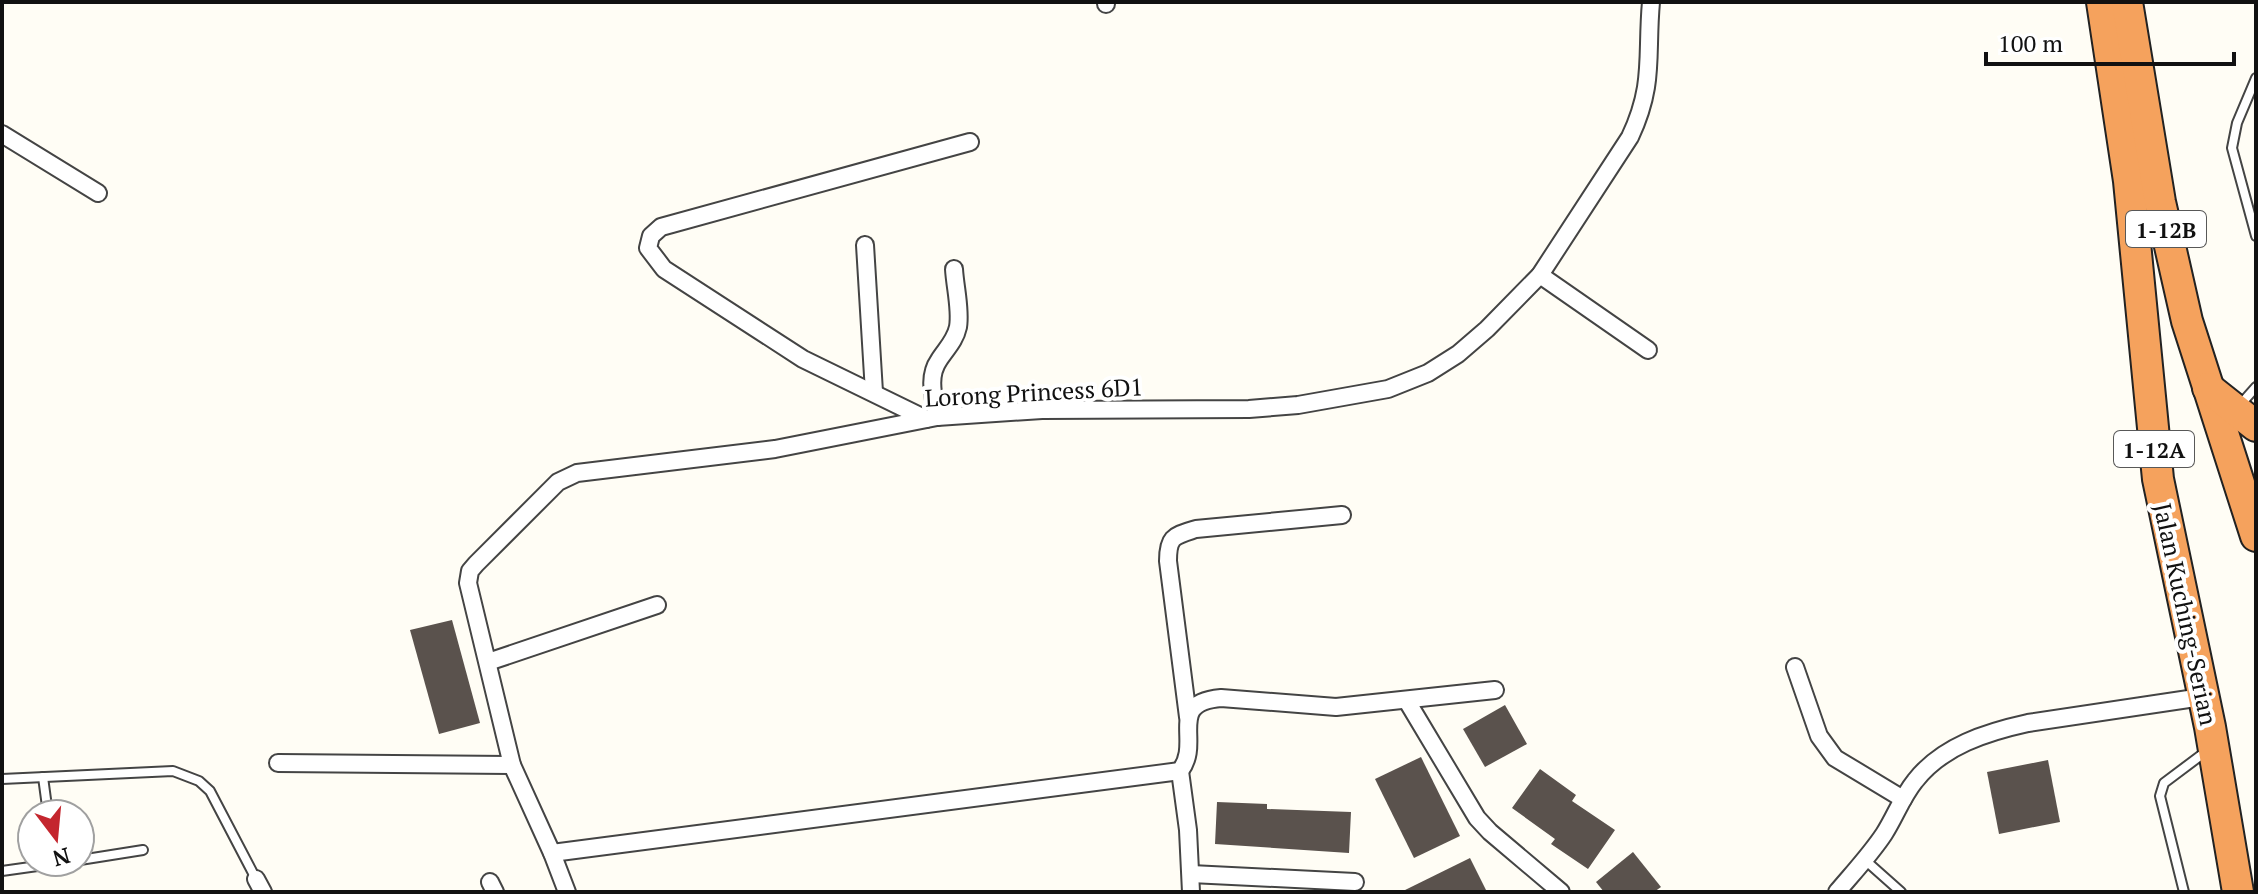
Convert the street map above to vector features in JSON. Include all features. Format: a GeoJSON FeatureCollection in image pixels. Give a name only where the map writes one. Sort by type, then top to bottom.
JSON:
{"type":"FeatureCollection","features":[{"type":"Feature","properties":{"kind":"highway"},"geometry":{"type":"LineString","coordinates":[[2087,2],[2142,305]]}},
{"type":"Feature","properties":{"kind":"highway","name":"Jalan Kuching-Serian"},"geometry":{"type":"LineString","coordinates":[[2102,2],[2129,181],[2142,305],[2146,383],[2158,479],[2213,746],[2238,892]]}},
{"type":"Feature","properties":{"kind":"highway","name":"1-12B"},"geometry":{"type":"LineString","coordinates":[[2127,2],[2160,202],[2176,277],[2256,536]]}},
{"type":"Feature","properties":{"kind":"highway"},"geometry":{"type":"LineString","coordinates":[[2133,41],[2140,2]]}},
{"type":"Feature","properties":{"kind":"highway"},"geometry":{"type":"LineString","coordinates":[[2208,388],[2245,418]]}},
{"type":"Feature","properties":{"kind":"street","name":"Lorong Princess 6D1"},"geometry":{"type":"LineString","coordinates":[[567,892],[512,765],[468,583],[470,571],[558,482],[577,473],[775,449],[931,418],[1042,410],[1249,409],[1298,405],[1388,389],[1428,373],[1458,354],[1487,329],[1540,275],[1630,137],[1641,114],[1650,71],[1651,2]]}},
{"type":"Feature","properties":{"kind":"street"},"geometry":{"type":"LineString","coordinates":[[2,134],[98,193]]}},
{"type":"Feature","properties":{"kind":"street"},"geometry":{"type":"LineString","coordinates":[[954,269],[959,323],[955,337],[933,374],[931,418],[803,359],[664,269],[648,248],[651,236],[661,227],[970,142]]}},
{"type":"Feature","properties":{"kind":"street"},"geometry":{"type":"LineString","coordinates":[[865,245],[874,392]]}},
{"type":"Feature","properties":{"kind":"street"},"geometry":{"type":"LineString","coordinates":[[1540,275],[1648,350]]}},
{"type":"Feature","properties":{"kind":"street"},"geometry":{"type":"LineString","coordinates":[[552,853],[1180,771],[1186,764],[1188,717],[1168,545],[1174,536],[1196,529],[1342,515]]}},
{"type":"Feature","properties":{"kind":"street"},"geometry":{"type":"LineString","coordinates":[[488,662],[657,605]]}},
{"type":"Feature","properties":{"kind":"street"},"geometry":{"type":"LineString","coordinates":[[1795,667],[1819,736],[1835,758],[1903,799]]}},
{"type":"Feature","properties":{"kind":"street"},"geometry":{"type":"LineString","coordinates":[[1188,717],[1193,707],[1203,700],[1221,698],[1324,707],[1495,690]]}},
{"type":"Feature","properties":{"kind":"street"},"geometry":{"type":"LineString","coordinates":[[1837,892],[1885,833],[1916,780],[1933,762],[1955,748],[2003,729],[2202,697]]}},
{"type":"Feature","properties":{"kind":"street"},"geometry":{"type":"LineString","coordinates":[[1407,701],[1477,818],[1561,892]]}},
{"type":"Feature","properties":{"kind":"street"},"geometry":{"type":"LineString","coordinates":[[278,763],[512,765]]}},
{"type":"Feature","properties":{"kind":"street"},"geometry":{"type":"LineString","coordinates":[[1180,771],[1187,817],[1191,892]]}},
{"type":"Feature","properties":{"kind":"street"},"geometry":{"type":"LineString","coordinates":[[1191,874],[1355,882]]}},
{"type":"Feature","properties":{"kind":"lane"},"geometry":{"type":"LineString","coordinates":[[2256,78],[2237,123],[2232,148],[2256,236]]}},
{"type":"Feature","properties":{"kind":"lane"},"geometry":{"type":"LineString","coordinates":[[2245,418],[2256,387]]}},
{"type":"Feature","properties":{"kind":"lane"},"geometry":{"type":"LineString","coordinates":[[2184,892],[2160,796],[2164,783],[2213,746]]}},
{"type":"Feature","properties":{"kind":"lane"},"geometry":{"type":"LineString","coordinates":[[2,779],[173,771],[187,775],[210,791],[259,886]]}},
{"type":"Feature","properties":{"kind":"lane"},"geometry":{"type":"LineString","coordinates":[[43,777],[46,798]]}},
{"type":"Feature","properties":{"kind":"lane"},"geometry":{"type":"LineString","coordinates":[[96,857],[143,850]]}},
{"type":"Feature","properties":{"kind":"lane"},"geometry":{"type":"LineString","coordinates":[[1864,860],[1901,892]]}},
{"type":"Feature","properties":{"kind":"building"},"geometry":{"type":"Polygon","coordinates":[[[452,620],[480,723],[439,734],[410,630],[452,620]]]}},
{"type":"Feature","properties":{"kind":"building"},"geometry":{"type":"Polygon","coordinates":[[[1505,705],[1527,744],[1485,767],[1463,729],[1505,705]]]}},
{"type":"Feature","properties":{"kind":"building"},"geometry":{"type":"Polygon","coordinates":[[[1421,757],[1460,836],[1414,858],[1375,779],[1421,757]]]}},
{"type":"Feature","properties":{"kind":"building"},"geometry":{"type":"Polygon","coordinates":[[[2048,760],[2060,822],[1999,834],[1987,772],[2048,760]]]}},
{"type":"Feature","properties":{"kind":"building"},"geometry":{"type":"Polygon","coordinates":[[[1540,769],[1576,795],[1572,801],[1615,830],[1588,869],[1551,844],[1555,839],[1512,808],[1540,769]]]}},
{"type":"Feature","properties":{"kind":"building"},"geometry":{"type":"Polygon","coordinates":[[[1217,802],[1267,804],[1267,809],[1351,812],[1349,853],[1215,844],[1217,802]]]}},
{"type":"Feature","properties":{"kind":"building"},"geometry":{"type":"Polygon","coordinates":[[[1633,852],[1661,887],[1654,892],[1604,892],[1596,882],[1633,852]]]}},
{"type":"Feature","properties":{"kind":"building"},"geometry":{"type":"Polygon","coordinates":[[[1470,858],[1487,892],[1401,892],[1470,858]]]}}]}
